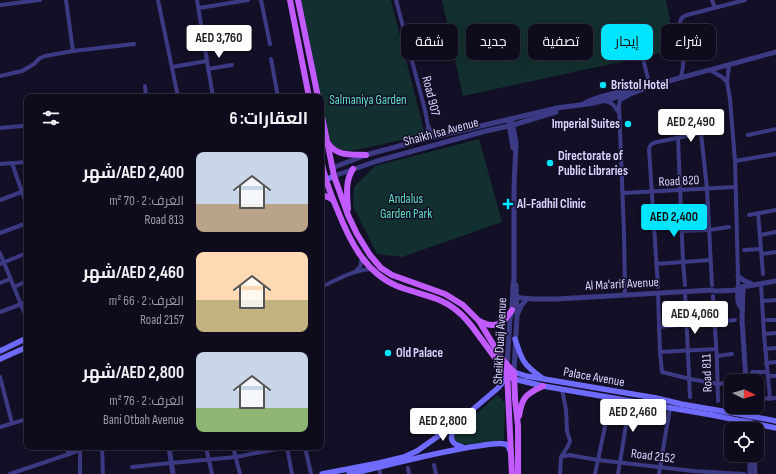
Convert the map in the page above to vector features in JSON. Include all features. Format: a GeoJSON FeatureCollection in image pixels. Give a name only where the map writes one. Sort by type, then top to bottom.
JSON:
{"type":"FeatureCollection","features":[{"type":"Feature","properties":{"kind":"main road"},"geometry":{"type":"LineString","coordinates":[[290,0],[308,94]]}},
{"type":"Feature","properties":{"kind":"main road"},"geometry":{"type":"LineString","coordinates":[[298,0],[317,94]]}},
{"type":"Feature","properties":{"kind":"main road","name":"Palace Avenue"},"geometry":{"type":"LineString","coordinates":[[324,126],[334,176],[348,215],[357,234],[370,255],[382,268],[396,278],[445,294],[463,305],[479,321],[499,354],[514,372],[526,376],[724,411]]}},
{"type":"Feature","properties":{"kind":"main road"},"geometry":{"type":"LineString","coordinates":[[327,142],[333,150],[339,153],[366,155]]}},
{"type":"Feature","properties":{"kind":"main road","name":"Shaikh Isa Avenue"},"geometry":{"type":"LineString","coordinates":[[324,171],[332,168]]}},
{"type":"Feature","properties":{"kind":"main road"},"geometry":{"type":"LineString","coordinates":[[348,215],[347,186],[353,169]]}},
{"type":"Feature","properties":{"kind":"main road","name":"Shaikh Isa Avenue"},"geometry":{"type":"LineString","coordinates":[[324,181],[334,176]]}},
{"type":"Feature","properties":{"kind":"main road","name":"Palace Avenue"},"geometry":{"type":"LineString","coordinates":[[324,181],[348,236],[371,269],[386,280],[398,286],[442,301],[458,311],[467,319],[507,374],[514,379],[734,422]]}},
{"type":"Feature","properties":{"kind":"main road"},"geometry":{"type":"LineString","coordinates":[[324,196],[333,200]]}},
{"type":"Feature","properties":{"kind":"main road"},"geometry":{"type":"LineString","coordinates":[[479,321],[486,325],[495,325],[503,322],[512,310]]}},
{"type":"Feature","properties":{"kind":"main road"},"geometry":{"type":"LineString","coordinates":[[0,351],[24,339]]}},
{"type":"Feature","properties":{"kind":"main road"},"geometry":{"type":"LineString","coordinates":[[515,339],[524,363],[544,379]]}},
{"type":"Feature","properties":{"kind":"main road"},"geometry":{"type":"LineString","coordinates":[[0,359],[24,348]]}},
{"type":"Feature","properties":{"kind":"main road","name":"Sheikh Duaij Avenue"},"geometry":{"type":"LineString","coordinates":[[506,364],[512,474]]}},
{"type":"Feature","properties":{"kind":"main road"},"geometry":{"type":"LineString","coordinates":[[322,474],[380,468],[417,452],[456,423],[498,388],[507,374],[514,372]]}},
{"type":"Feature","properties":{"kind":"main road","name":"Sheikh Duaij Avenue"},"geometry":{"type":"LineString","coordinates":[[514,372],[518,426],[518,474]]}},
{"type":"Feature","properties":{"kind":"main road"},"geometry":{"type":"LineString","coordinates":[[518,426],[520,409],[526,396],[544,386]]}},
{"type":"Feature","properties":{"kind":"main road","name":"Palace Avenue"},"geometry":{"type":"LineString","coordinates":[[741,414],[776,421]]}},
{"type":"Feature","properties":{"kind":"main road"},"geometry":{"type":"LineString","coordinates":[[456,423],[451,437],[452,441],[454,444],[463,448]]}},
{"type":"Feature","properties":{"kind":"main road","name":"Palace Avenue"},"geometry":{"type":"LineString","coordinates":[[764,427],[775,428]]}},
{"type":"Feature","properties":{"kind":"main road"},"geometry":{"type":"LineString","coordinates":[[764,428],[775,428]]}},
{"type":"Feature","properties":{"kind":"main road"},"geometry":{"type":"LineString","coordinates":[[349,474],[380,468],[408,459],[491,444],[507,445],[509,447],[510,454]]}},
{"type":"Feature","properties":{"kind":"street"},"geometry":{"type":"LineString","coordinates":[[0,5],[40,0]]}},
{"type":"Feature","properties":{"kind":"street"},"geometry":{"type":"LineString","coordinates":[[66,0],[73,51]]}},
{"type":"Feature","properties":{"kind":"street"},"geometry":{"type":"LineString","coordinates":[[158,0],[177,94]]}},
{"type":"Feature","properties":{"kind":"street"},"geometry":{"type":"LineString","coordinates":[[197,0],[212,94]]}},
{"type":"Feature","properties":{"kind":"street"},"geometry":{"type":"LineString","coordinates":[[199,8],[248,0]]}},
{"type":"Feature","properties":{"kind":"street"},"geometry":{"type":"LineString","coordinates":[[261,0],[270,44]]}},
{"type":"Feature","properties":{"kind":"street","name":"Road 907"},"geometry":{"type":"LineString","coordinates":[[396,0],[428,126],[431,132],[431,138]]}},
{"type":"Feature","properties":{"kind":"street"},"geometry":{"type":"LineString","coordinates":[[712,0],[715,8]]}},
{"type":"Feature","properties":{"kind":"street"},"geometry":{"type":"LineString","coordinates":[[682,77],[684,57],[680,20],[684,16],[715,8],[734,1],[745,0]]}},
{"type":"Feature","properties":{"kind":"street"},"geometry":{"type":"LineString","coordinates":[[0,76],[22,71],[45,56],[73,51],[134,44]]}},
{"type":"Feature","properties":{"kind":"street","name":"Shaikh Isa Avenue"},"geometry":{"type":"LineString","coordinates":[[334,176],[377,161],[568,106],[600,102],[650,86],[776,52]]}},
{"type":"Feature","properties":{"kind":"street"},"geometry":{"type":"LineString","coordinates":[[271,59],[277,94]]}},
{"type":"Feature","properties":{"kind":"street"},"geometry":{"type":"LineString","coordinates":[[172,67],[207,61]]}},
{"type":"Feature","properties":{"kind":"street"},"geometry":{"type":"LineString","coordinates":[[644,63],[650,86]]}},
{"type":"Feature","properties":{"kind":"street"},"geometry":{"type":"LineString","coordinates":[[208,69],[232,64]]}},
{"type":"Feature","properties":{"kind":"street"},"geometry":{"type":"LineString","coordinates":[[729,65],[727,82],[730,99],[735,161],[738,276],[740,288],[738,304],[742,308],[746,374]]}},
{"type":"Feature","properties":{"kind":"street"},"geometry":{"type":"LineString","coordinates":[[710,70],[722,77],[727,82]]}},
{"type":"Feature","properties":{"kind":"street"},"geometry":{"type":"LineString","coordinates":[[145,86],[146,94]]}},
{"type":"Feature","properties":{"kind":"street","name":"Shaikh Isa Avenue"},"geometry":{"type":"LineString","coordinates":[[584,104],[592,99],[630,90],[635,92]]}},
{"type":"Feature","properties":{"kind":"street"},"geometry":{"type":"LineString","coordinates":[[625,294],[620,100],[635,92]]}},
{"type":"Feature","properties":{"kind":"street"},"geometry":{"type":"LineString","coordinates":[[600,102],[608,101],[612,103],[620,114]]}},
{"type":"Feature","properties":{"kind":"street","name":"Shaikh Isa Avenue"},"geometry":{"type":"LineString","coordinates":[[332,168],[366,155],[421,140],[511,122],[525,121],[565,109],[568,106]]}},
{"type":"Feature","properties":{"kind":"street"},"geometry":{"type":"LineString","coordinates":[[516,143],[518,129],[525,121]]}},
{"type":"Feature","properties":{"kind":"street","name":"Sheikh Duaij Avenue"},"geometry":{"type":"LineString","coordinates":[[511,122],[516,143],[514,280],[516,285],[515,299],[517,316],[514,372]]}},
{"type":"Feature","properties":{"kind":"street","name":"Sheikh Duaij Avenue"},"geometry":{"type":"LineString","coordinates":[[511,122],[515,157]]}},
{"type":"Feature","properties":{"kind":"street"},"geometry":{"type":"LineString","coordinates":[[0,128],[24,126]]}},
{"type":"Feature","properties":{"kind":"street","name":"Road 907"},"geometry":{"type":"LineString","coordinates":[[421,140],[426,134],[428,126]]}},
{"type":"Feature","properties":{"kind":"street"},"geometry":{"type":"LineString","coordinates":[[748,135],[776,129]]}},
{"type":"Feature","properties":{"kind":"street"},"geometry":{"type":"LineString","coordinates":[[658,287],[649,146],[658,142],[701,133],[707,189],[712,288]]}},
{"type":"Feature","properties":{"kind":"street"},"geometry":{"type":"LineString","coordinates":[[398,155],[425,145],[431,138]]}},
{"type":"Feature","properties":{"kind":"street"},"geometry":{"type":"LineString","coordinates":[[678,138],[685,285]]}},
{"type":"Feature","properties":{"kind":"street"},"geometry":{"type":"LineString","coordinates":[[735,161],[776,154]]}},
{"type":"Feature","properties":{"kind":"street"},"geometry":{"type":"LineString","coordinates":[[0,164],[24,162]]}},
{"type":"Feature","properties":{"kind":"street"},"geometry":{"type":"LineString","coordinates":[[12,163],[24,197]]}},
{"type":"Feature","properties":{"kind":"street","name":"Road 820"},"geometry":{"type":"LineString","coordinates":[[623,194],[736,187]]}},
{"type":"Feature","properties":{"kind":"street"},"geometry":{"type":"LineString","coordinates":[[0,200],[22,192]]}},
{"type":"Feature","properties":{"kind":"street"},"geometry":{"type":"LineString","coordinates":[[748,215],[776,210]]}},
{"type":"Feature","properties":{"kind":"street"},"geometry":{"type":"LineString","coordinates":[[758,213],[763,274]]}},
{"type":"Feature","properties":{"kind":"street"},"geometry":{"type":"LineString","coordinates":[[0,233],[24,224]]}},
{"type":"Feature","properties":{"kind":"street"},"geometry":{"type":"LineString","coordinates":[[682,231],[728,228]]}},
{"type":"Feature","properties":{"kind":"street"},"geometry":{"type":"LineString","coordinates":[[760,235],[776,232]]}},
{"type":"Feature","properties":{"kind":"street"},"geometry":{"type":"LineString","coordinates":[[744,250],[761,249]]}},
{"type":"Feature","properties":{"kind":"street"},"geometry":{"type":"LineString","coordinates":[[762,254],[776,252]]}},
{"type":"Feature","properties":{"kind":"street"},"geometry":{"type":"LineString","coordinates":[[0,253],[2,264],[14,287],[24,312]]}},
{"type":"Feature","properties":{"kind":"street"},"geometry":{"type":"LineString","coordinates":[[2,264],[24,254]]}},
{"type":"Feature","properties":{"kind":"street"},"geometry":{"type":"LineString","coordinates":[[356,272],[360,267],[362,257]]}},
{"type":"Feature","properties":{"kind":"street"},"geometry":{"type":"LineString","coordinates":[[656,264],[710,260]]}},
{"type":"Feature","properties":{"kind":"street"},"geometry":{"type":"LineString","coordinates":[[324,286],[363,269],[371,269]]}},
{"type":"Feature","properties":{"kind":"street"},"geometry":{"type":"LineString","coordinates":[[738,276],[754,285]]}},
{"type":"Feature","properties":{"kind":"street"},"geometry":{"type":"LineString","coordinates":[[0,283],[10,279]]}},
{"type":"Feature","properties":{"kind":"street","name":"Al Ma'arif Avenue"},"geometry":{"type":"LineString","coordinates":[[515,299],[575,298],[625,294],[685,292],[712,288],[740,288],[776,281]]}},
{"type":"Feature","properties":{"kind":"street"},"geometry":{"type":"LineString","coordinates":[[14,287],[24,282]]}},
{"type":"Feature","properties":{"kind":"street"},"geometry":{"type":"LineString","coordinates":[[761,284],[770,399]]}},
{"type":"Feature","properties":{"kind":"street"},"geometry":{"type":"LineString","coordinates":[[685,292],[690,397]]}},
{"type":"Feature","properties":{"kind":"street"},"geometry":{"type":"LineString","coordinates":[[658,293],[662,372],[690,380],[718,384],[724,383]]}},
{"type":"Feature","properties":{"kind":"street","name":"Road 811"},"geometry":{"type":"LineString","coordinates":[[713,296],[718,401]]}},
{"type":"Feature","properties":{"kind":"street","name":"Sheikh Duaij Avenue"},"geometry":{"type":"LineString","coordinates":[[506,364],[510,319],[515,299]]}},
{"type":"Feature","properties":{"kind":"street","name":"Al Ma'arif Avenue"},"geometry":{"type":"LineString","coordinates":[[515,299],[532,299]]}},
{"type":"Feature","properties":{"kind":"street"},"geometry":{"type":"LineString","coordinates":[[517,316],[521,306],[526,300]]}},
{"type":"Feature","properties":{"kind":"street"},"geometry":{"type":"LineString","coordinates":[[762,301],[776,300]]}},
{"type":"Feature","properties":{"kind":"street"},"geometry":{"type":"LineString","coordinates":[[0,312],[24,303]]}},
{"type":"Feature","properties":{"kind":"street"},"geometry":{"type":"LineString","coordinates":[[659,326],[735,320]]}},
{"type":"Feature","properties":{"kind":"street"},"geometry":{"type":"LineString","coordinates":[[763,320],[776,320]]}},
{"type":"Feature","properties":{"kind":"street"},"geometry":{"type":"LineString","coordinates":[[764,334],[776,333]]}},
{"type":"Feature","properties":{"kind":"street"},"geometry":{"type":"LineString","coordinates":[[765,349],[776,348]]}},
{"type":"Feature","properties":{"kind":"street"},"geometry":{"type":"LineString","coordinates":[[660,352],[716,350]]}},
{"type":"Feature","properties":{"kind":"street"},"geometry":{"type":"LineString","coordinates":[[717,356],[732,354]]}},
{"type":"Feature","properties":{"kind":"street"},"geometry":{"type":"LineString","coordinates":[[766,363],[776,362]]}},
{"type":"Feature","properties":{"kind":"street"},"geometry":{"type":"LineString","coordinates":[[752,372],[776,376]]}},
{"type":"Feature","properties":{"kind":"street"},"geometry":{"type":"LineString","coordinates":[[0,377],[12,423]]}},
{"type":"Feature","properties":{"kind":"street"},"geometry":{"type":"LineString","coordinates":[[560,474],[562,458],[570,441],[567,431],[562,389]]}},
{"type":"Feature","properties":{"kind":"street"},"geometry":{"type":"LineString","coordinates":[[595,474],[611,398]]}},
{"type":"Feature","properties":{"kind":"street"},"geometry":{"type":"LineString","coordinates":[[764,399],[776,398]]}},
{"type":"Feature","properties":{"kind":"street"},"geometry":{"type":"LineString","coordinates":[[618,474],[630,402]]}},
{"type":"Feature","properties":{"kind":"street"},"geometry":{"type":"LineString","coordinates":[[659,474],[664,437],[670,409]]}},
{"type":"Feature","properties":{"kind":"street"},"geometry":{"type":"LineString","coordinates":[[748,415],[749,422]]}},
{"type":"Feature","properties":{"kind":"street"},"geometry":{"type":"LineString","coordinates":[[0,427],[24,420]]}},
{"type":"Feature","properties":{"kind":"street"},"geometry":{"type":"LineString","coordinates":[[67,450],[69,454]]}},
{"type":"Feature","properties":{"kind":"street"},"geometry":{"type":"LineString","coordinates":[[10,474],[80,450],[80,474]]}},
{"type":"Feature","properties":{"kind":"street"},"geometry":{"type":"LineString","coordinates":[[102,450],[103,474]]}},
{"type":"Feature","properties":{"kind":"street"},"geometry":{"type":"LineString","coordinates":[[170,450],[173,474]]}},
{"type":"Feature","properties":{"kind":"street"},"geometry":{"type":"LineString","coordinates":[[206,450],[212,474]]}},
{"type":"Feature","properties":{"kind":"street"},"geometry":{"type":"LineString","coordinates":[[234,450],[240,474]]}},
{"type":"Feature","properties":{"kind":"street"},"geometry":{"type":"LineString","coordinates":[[132,467],[236,457],[272,450]]}},
{"type":"Feature","properties":{"kind":"street"},"geometry":{"type":"LineString","coordinates":[[288,450],[292,474]]}},
{"type":"Feature","properties":{"kind":"street"},"geometry":{"type":"LineString","coordinates":[[306,450],[311,474]]}},
{"type":"Feature","properties":{"kind":"street","name":"Road 2152"},"geometry":{"type":"LineString","coordinates":[[562,458],[569,455],[598,460],[693,471],[744,474]]}},
{"type":"Feature","properties":{"kind":"street"},"geometry":{"type":"LineString","coordinates":[[751,462],[753,474]]}},
{"type":"Feature","properties":{"kind":"street"},"geometry":{"type":"LineString","coordinates":[[753,474],[754,462]]}},
{"type":"Feature","properties":{"kind":"street"},"geometry":{"type":"LineString","coordinates":[[434,465],[436,474]]}},
{"type":"Feature","properties":{"kind":"street"},"geometry":{"type":"LineString","coordinates":[[408,468],[409,474]]}},
{"type":"Feature","properties":{"kind":"green space","name":"Salmaniya Garden"},"geometry":{"type":"Polygon","coordinates":[[[301,0],[391,0],[401,40],[401,60],[406,60],[425,135],[351,151],[335,148],[329,138],[324,113],[324,94],[320,94],[301,0]]]}},
{"type":"Feature","properties":{"kind":"green space"},"geometry":{"type":"Polygon","coordinates":[[[442,0],[666,0],[671,24],[661,24],[661,53],[653,55],[653,24],[601,24],[601,60],[630,60],[463,96],[455,60],[458,60],[458,24],[447,24],[442,0]]]}},
{"type":"Feature","properties":{"kind":"green space","name":"Andalus Garden Park"},"geometry":{"type":"Polygon","coordinates":[[[479,139],[502,222],[402,257],[377,254],[353,206],[354,187],[375,166],[479,139]]]}},
{"type":"Feature","properties":{"kind":"green space"},"geometry":{"type":"Polygon","coordinates":[[[497,395],[505,403],[504,440],[457,445],[454,438],[457,431],[497,395]]]}},
{"type":"Feature","properties":{"kind":"place","name":"Bristol Hotel"},"geometry":{"type":"Point","coordinates":[603,85]}},
{"type":"Feature","properties":{"kind":"place","name":"Imperial Suites"},"geometry":{"type":"Point","coordinates":[628,124]}},
{"type":"Feature","properties":{"kind":"place","name":"Directorate of Public Libraries"},"geometry":{"type":"Point","coordinates":[550,163]}},
{"type":"Feature","properties":{"kind":"place","name":"Al-Fadhil Clinic"},"geometry":{"type":"Point","coordinates":[508,204]}},
{"type":"Feature","properties":{"kind":"place","name":"Old Palace"},"geometry":{"type":"Point","coordinates":[388,353]}}]}
